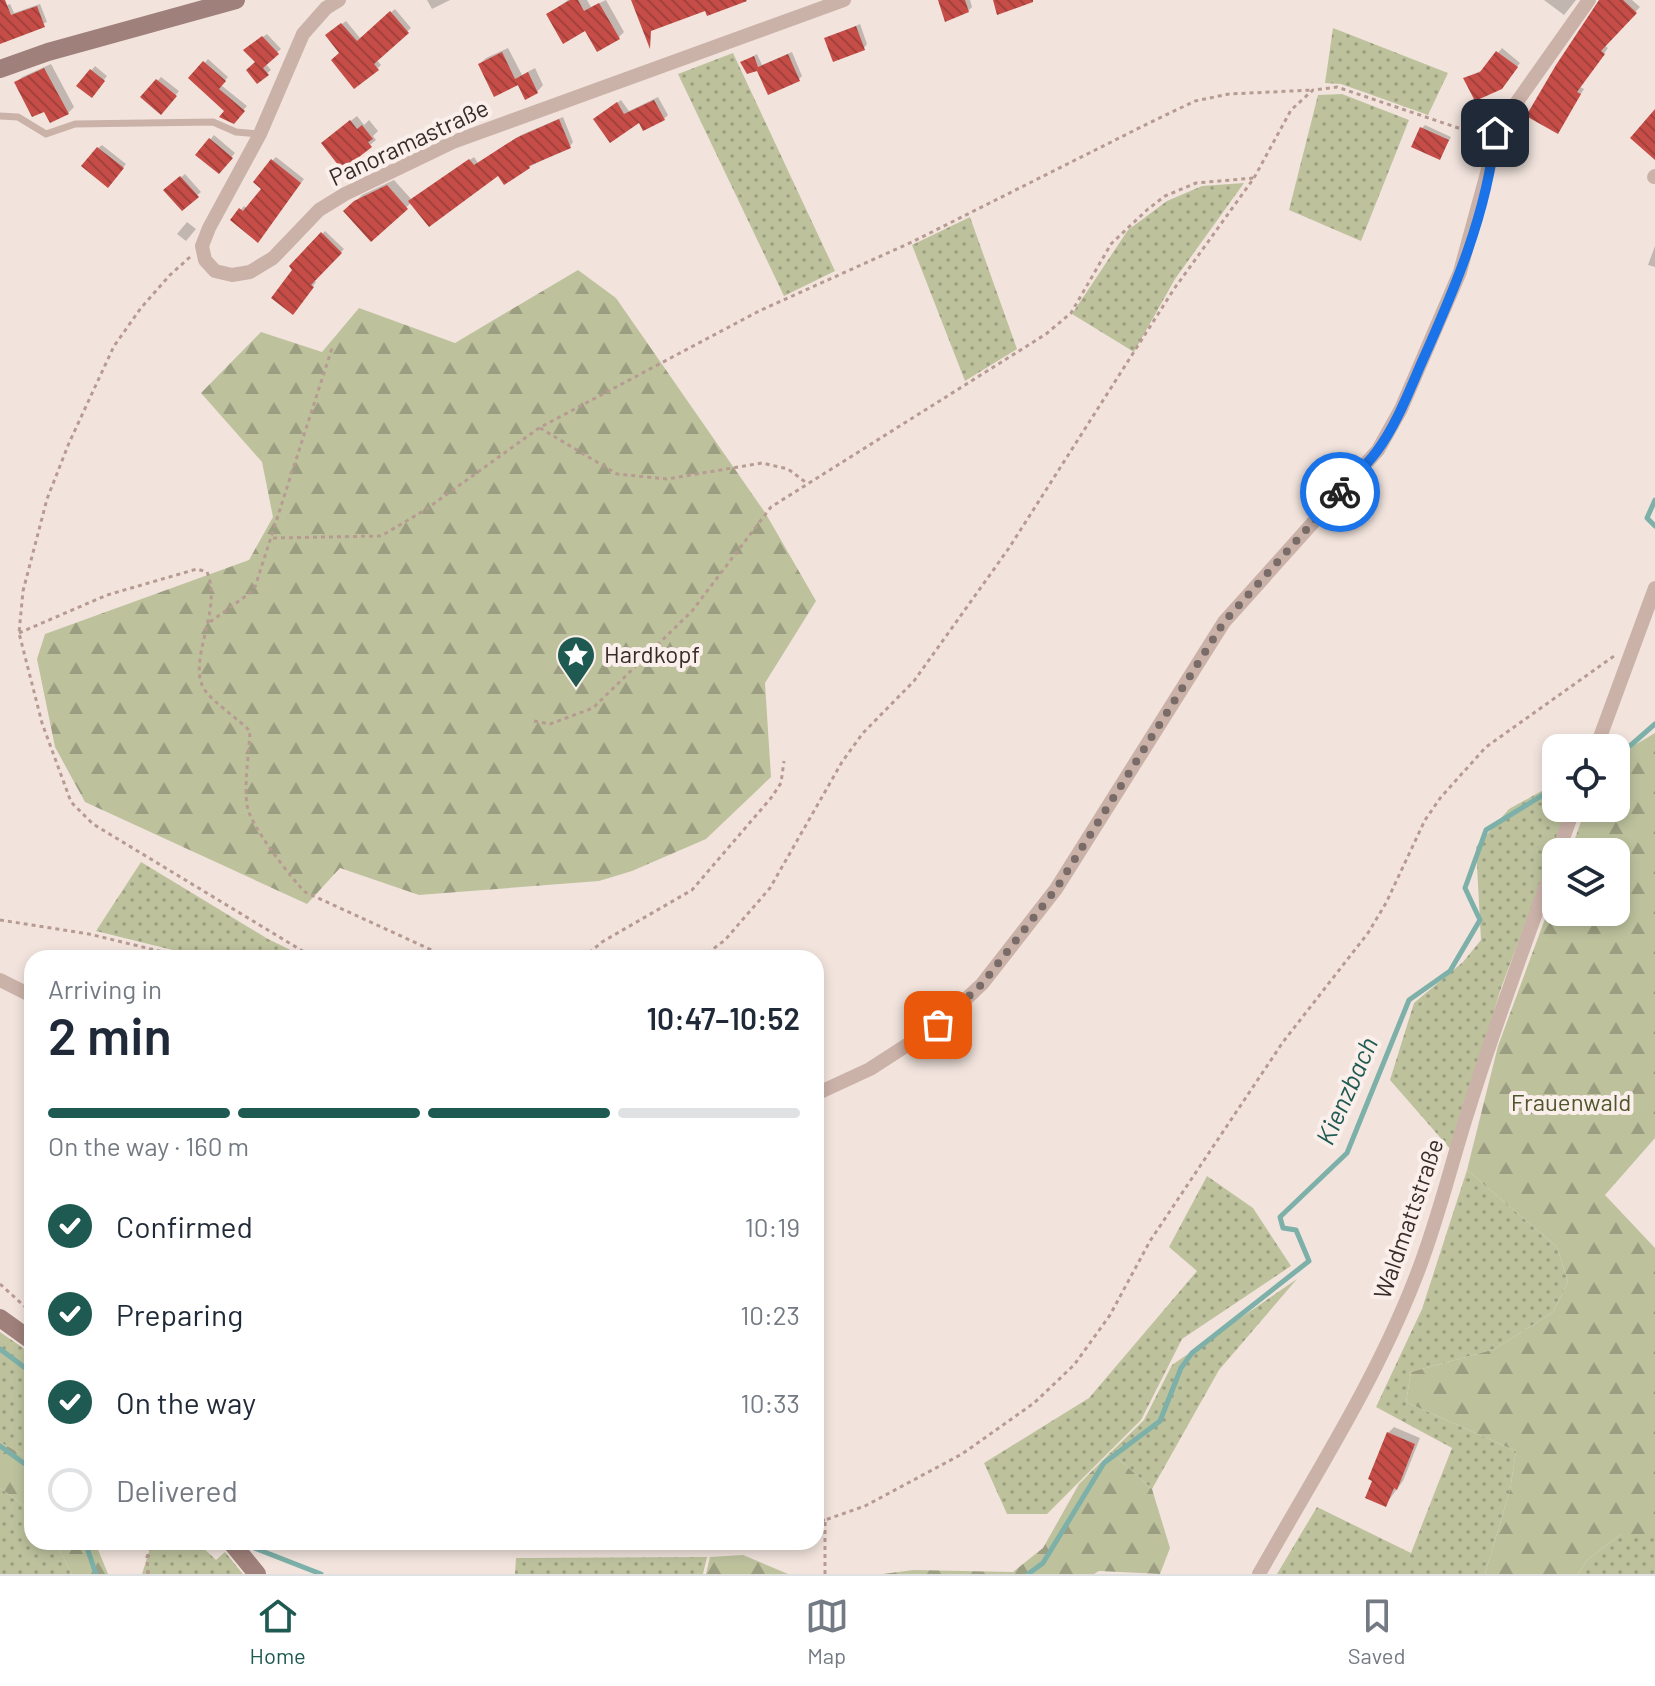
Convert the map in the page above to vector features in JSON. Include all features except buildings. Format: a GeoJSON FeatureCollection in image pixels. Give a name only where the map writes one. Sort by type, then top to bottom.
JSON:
{"type":"FeatureCollection","features":[{"type":"Feature","properties":{"kind":"street"},"geometry":{"type":"LineString","coordinates":[[0,69],[48,52],[236,0]]}},
{"type":"Feature","properties":{"kind":"street"},"geometry":{"type":"LineString","coordinates":[[202,246],[260,134],[303,34],[326,8],[339,0]]}},
{"type":"Feature","properties":{"kind":"street","name":"Panoramastraße"},"geometry":{"type":"LineString","coordinates":[[202,246],[205,260],[215,271],[232,275],[250,272],[273,258],[319,210],[345,194],[453,142],[844,0]]}},
{"type":"Feature","properties":{"kind":"street"},"geometry":{"type":"LineString","coordinates":[[824,1090],[870,1069],[938,1025],[982,984],[1056,889],[1224,622],[1378,450],[1401,409],[1460,272],[1493,151],[1495,133],[1589,0]]}},
{"type":"Feature","properties":{"kind":"street"},"geometry":{"type":"LineString","coordinates":[[1601,734],[1655,588]]}},
{"type":"Feature","properties":{"kind":"street","name":"Waldmattstraße"},"geometry":{"type":"LineString","coordinates":[[1259,1574],[1374,1368],[1416,1278],[1447,1188],[1497,1019],[1542,896]]}},
{"type":"Feature","properties":{"kind":"street"},"geometry":{"type":"LineString","coordinates":[[0,980],[24,992]]}},
{"type":"Feature","properties":{"kind":"street"},"geometry":{"type":"LineString","coordinates":[[0,1318],[24,1335]]}},
{"type":"Feature","properties":{"kind":"street"},"geometry":{"type":"LineString","coordinates":[[238,1550],[257,1574]]}},
{"type":"Feature","properties":{"kind":"lane"},"geometry":{"type":"LineString","coordinates":[[0,116],[18,117],[46,134],[75,124],[213,122],[236,132],[260,134]]}},
{"type":"Feature","properties":{"kind":"path"},"geometry":{"type":"LineString","coordinates":[[273,538],[381,536],[425,510],[539,428],[759,311],[912,242],[1195,101],[1229,94],[1337,87],[1457,129],[1480,135],[1495,133]]}},
{"type":"Feature","properties":{"kind":"path"},"geometry":{"type":"LineString","coordinates":[[712,950],[725,940],[770,888],[842,762],[863,733],[914,681],[1000,560],[1174,289],[1254,178],[1291,110],[1313,90]]}},
{"type":"Feature","properties":{"kind":"path"},"geometry":{"type":"LineString","coordinates":[[534,721],[550,724],[593,708],[692,611],[771,507],[1046,334],[1071,313],[1111,244],[1165,196],[1196,183],[1254,178]]}},
{"type":"Feature","properties":{"kind":"path"},"geometry":{"type":"LineString","coordinates":[[202,246],[170,275],[114,346],[47,499],[23,591],[19,633],[42,723],[71,802],[93,824],[301,950]]}},
{"type":"Feature","properties":{"kind":"path"},"geometry":{"type":"LineString","coordinates":[[210,622],[254,590],[332,348]]}},
{"type":"Feature","properties":{"kind":"path"},"geometry":{"type":"LineString","coordinates":[[539,428],[617,474],[667,479],[762,463],[788,469],[808,484]]}},
{"type":"Feature","properties":{"kind":"path"},"geometry":{"type":"LineString","coordinates":[[19,633],[107,595],[197,569],[207,572],[213,586],[210,622],[197,674],[207,693],[250,731],[247,808],[289,876],[305,892],[432,950]]}},
{"type":"Feature","properties":{"kind":"path"},"geometry":{"type":"LineString","coordinates":[[825,1574],[825,1520],[865,1506],[962,1454],[1034,1403],[1074,1365],[1110,1315],[1150,1241],[1283,1042],[1368,933],[1400,875],[1425,820],[1441,797],[1486,747],[1635,640]]}},
{"type":"Feature","properties":{"kind":"path"},"geometry":{"type":"LineString","coordinates":[[592,950],[692,890],[781,783],[784,761]]}},
{"type":"Feature","properties":{"kind":"path"},"geometry":{"type":"LineString","coordinates":[[0,920],[89,934],[155,950]]}},
{"type":"Feature","properties":{"kind":"path"},"geometry":{"type":"LineString","coordinates":[[0,1284],[24,1306]]}},
{"type":"Feature","properties":{"kind":"path"},"geometry":{"type":"LineString","coordinates":[[148,1574],[149,1550]]}},
{"type":"Feature","properties":{"kind":"green space"},"geometry":{"type":"Polygon","coordinates":[[[1333,28],[1448,73],[1428,115],[1341,84],[1325,83],[1333,28]]]}},
{"type":"Feature","properties":{"kind":"green space"},"geometry":{"type":"Polygon","coordinates":[[[733,53],[835,271],[784,296],[678,74],[733,53]]]}},
{"type":"Feature","properties":{"kind":"green space"},"geometry":{"type":"Polygon","coordinates":[[[1342,94],[1409,120],[1361,241],[1289,210],[1318,95],[1342,94]]]}},
{"type":"Feature","properties":{"kind":"green space"},"geometry":{"type":"Polygon","coordinates":[[[1244,183],[1175,279],[1134,352],[1072,314],[1128,230],[1167,201],[1202,186],[1244,183]]]}},
{"type":"Feature","properties":{"kind":"green space"},"geometry":{"type":"Polygon","coordinates":[[[970,217],[1017,349],[965,381],[912,245],[970,217]]]}},
{"type":"Feature","properties":{"kind":"green space"},"geometry":{"type":"Polygon","coordinates":[[[578,270],[616,298],[766,514],[816,601],[765,683],[771,777],[706,839],[632,871],[599,881],[419,895],[340,868],[307,904],[85,802],[55,747],[37,659],[45,634],[249,560],[273,517],[262,462],[201,393],[261,332],[322,352],[359,308],[455,343],[578,270]]]}},
{"type":"Feature","properties":{"kind":"green space","name":"Frauenwald"},"geometry":{"type":"Polygon","coordinates":[[[1655,733],[1655,1138],[1605,1195],[1655,1248],[1655,1534],[1621,1534],[1587,1560],[1578,1574],[1485,1574],[1510,1490],[1516,1451],[1406,1402],[1411,1372],[1495,1349],[1553,1312],[1568,1282],[1557,1247],[1467,1170],[1498,1046],[1542,926],[1630,926],[1630,838],[1575,838],[1581,822],[1630,822],[1630,748],[1655,733]]]}},
{"type":"Feature","properties":{"kind":"green space"},"geometry":{"type":"Polygon","coordinates":[[[1542,791],[1542,822],[1564,822],[1558,838],[1542,838],[1542,879],[1501,988],[1452,1151],[1390,1080],[1414,1003],[1463,962],[1481,940],[1476,847],[1509,809],[1542,791]]]}},
{"type":"Feature","properties":{"kind":"green space"},"geometry":{"type":"Polygon","coordinates":[[[141,862],[291,950],[173,950],[96,931],[141,862]]]}},
{"type":"Feature","properties":{"kind":"green space"},"geometry":{"type":"Polygon","coordinates":[[[1467,1170],[1557,1247],[1568,1282],[1553,1312],[1495,1349],[1411,1372],[1406,1402],[1516,1451],[1510,1490],[1485,1574],[1277,1574],[1317,1507],[1411,1553],[1452,1448],[1376,1407],[1422,1309],[1467,1170]]]}},
{"type":"Feature","properties":{"kind":"green space"},"geometry":{"type":"Polygon","coordinates":[[[1207,1176],[1253,1208],[1291,1266],[1182,1339],[1141,1420],[1047,1514],[1007,1514],[984,1463],[1089,1398],[1197,1271],[1169,1247],[1207,1176]]]}},
{"type":"Feature","properties":{"kind":"green space"},"geometry":{"type":"Polygon","coordinates":[[[1297,1279],[1219,1370],[1152,1489],[1111,1452],[1144,1420],[1172,1365],[1297,1279]]]}},
{"type":"Feature","properties":{"kind":"green space"},"geometry":{"type":"Polygon","coordinates":[[[0,1332],[24,1348],[24,1456],[0,1442],[0,1332]]]}},
{"type":"Feature","properties":{"kind":"green space"},"geometry":{"type":"Polygon","coordinates":[[[0,1442],[24,1456],[24,1505],[0,1488],[0,1442]]]}},
{"type":"Feature","properties":{"kind":"green space"},"geometry":{"type":"Polygon","coordinates":[[[1111,1452],[1152,1489],[1170,1548],[1160,1574],[1099,1571],[1094,1574],[883,1574],[913,1570],[1013,1572],[1043,1548],[1079,1484],[1111,1452]]]}},
{"type":"Feature","properties":{"kind":"green space"},"geometry":{"type":"Polygon","coordinates":[[[0,1488],[24,1505],[24,1550],[59,1550],[72,1574],[0,1574],[0,1488]]]}},
{"type":"Feature","properties":{"kind":"green space"},"geometry":{"type":"Polygon","coordinates":[[[1621,1534],[1655,1534],[1655,1574],[1578,1574],[1587,1560],[1621,1534]]]}},
{"type":"Feature","properties":{"kind":"green space"},"geometry":{"type":"Polygon","coordinates":[[[59,1550],[98,1550],[108,1574],[72,1574],[59,1550]]]}},
{"type":"Feature","properties":{"kind":"green space"},"geometry":{"type":"Polygon","coordinates":[[[150,1550],[205,1550],[216,1560],[225,1552],[243,1574],[142,1574],[150,1550]]]}},
{"type":"Feature","properties":{"kind":"green space"},"geometry":{"type":"Polygon","coordinates":[[[743,1555],[788,1574],[706,1574],[710,1557],[743,1555]]]}},
{"type":"Feature","properties":{"kind":"green space"},"geometry":{"type":"Polygon","coordinates":[[[707,1557],[703,1574],[515,1574],[516,1558],[707,1557]]]}},
{"type":"Feature","properties":{"kind":"waterway","name":"Kienzbach"},"geometry":{"type":"LineString","coordinates":[[1655,500],[1647,518],[1655,526]]}},
{"type":"Feature","properties":{"kind":"waterway","name":"Kienzbach"},"geometry":{"type":"LineString","coordinates":[[1630,746],[1655,724]]}},
{"type":"Feature","properties":{"kind":"waterway","name":"Kienzbach"},"geometry":{"type":"LineString","coordinates":[[1028,1574],[1043,1563],[1104,1463],[1160,1421],[1181,1368],[1192,1353],[1309,1261],[1296,1230],[1283,1228],[1280,1217],[1347,1153],[1409,1000],[1450,971],[1480,920],[1465,888],[1486,830],[1542,796]]}},
{"type":"Feature","properties":{"kind":"waterway","name":"Kienzbach"},"geometry":{"type":"LineString","coordinates":[[0,1349],[24,1367]]}},
{"type":"Feature","properties":{"kind":"waterway"},"geometry":{"type":"LineString","coordinates":[[0,1446],[24,1463]]}},
{"type":"Feature","properties":{"kind":"waterway"},"geometry":{"type":"LineString","coordinates":[[88,1550],[96,1574]]}},
{"type":"Feature","properties":{"kind":"waterway","name":"Kienzbach"},"geometry":{"type":"LineString","coordinates":[[259,1550],[321,1574]]}},
{"type":"Feature","properties":{"kind":"way so far"},"geometry":{"type":"LineString","coordinates":[[938,1025],[982,984],[1056,889],[1224,622],[1340,492]]}},
{"type":"Feature","properties":{"kind":"place","name":"Hardkopf"},"geometry":{"type":"Point","coordinates":[576,689]}},
{"type":"Feature","properties":{"kind":"route"},"geometry":{"type":"LineString","coordinates":[[1340,492],[1378,450],[1401,409],[1450,300],[1475,223],[1495,133]]}}]}
